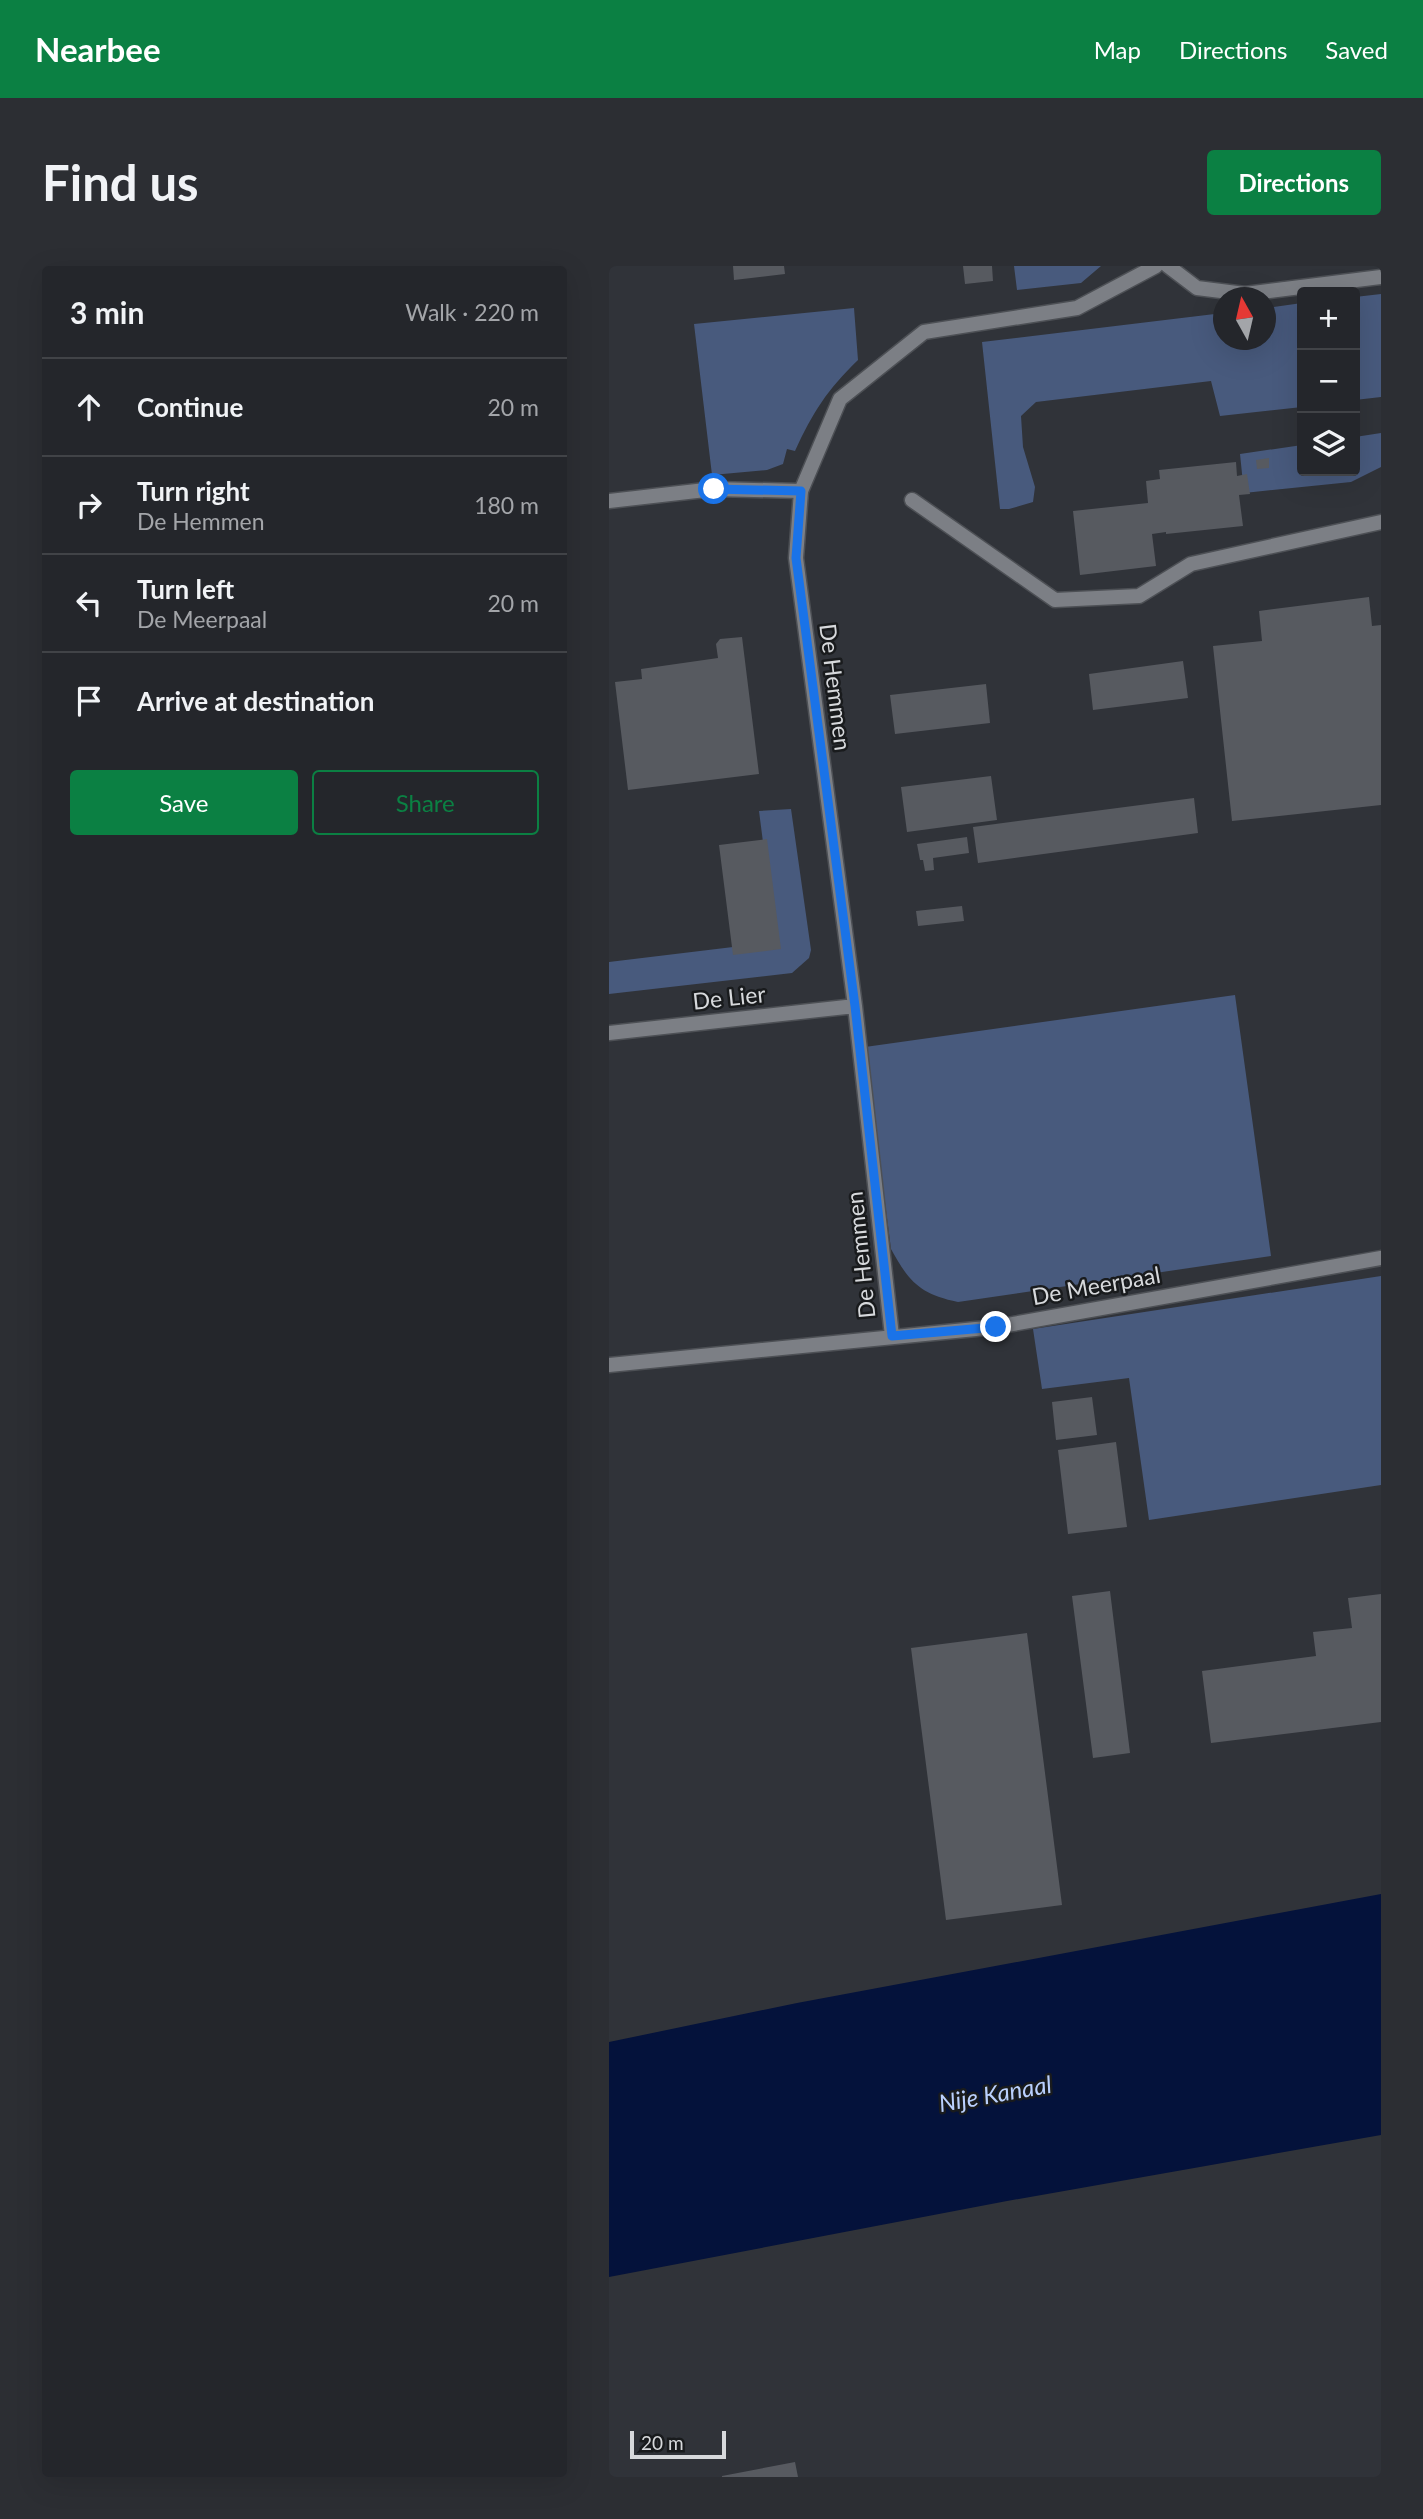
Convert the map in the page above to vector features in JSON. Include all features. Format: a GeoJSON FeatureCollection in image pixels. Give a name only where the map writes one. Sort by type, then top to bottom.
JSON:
{"type":"FeatureCollection","features":[{"type":"Feature","properties":{"kind":"street","name":"De Hemmen"},"geometry":{"type":"LineString","coordinates":[[892,1336],[855,1006],[796,558],[801,491],[840,399],[924,332],[1077,308],[1156,266]]}},
{"type":"Feature","properties":{"kind":"street"},"geometry":{"type":"LineString","coordinates":[[1168,266],[1197,288],[1245,294],[1381,277]]}},
{"type":"Feature","properties":{"kind":"street"},"geometry":{"type":"LineString","coordinates":[[609,501],[714,489],[801,491]]}},
{"type":"Feature","properties":{"kind":"street"},"geometry":{"type":"LineString","coordinates":[[912,500],[1055,600],[1139,596],[1191,564],[1381,522]]}},
{"type":"Feature","properties":{"kind":"street","name":"De Lier"},"geometry":{"type":"LineString","coordinates":[[609,1033],[855,1006]]}},
{"type":"Feature","properties":{"kind":"street","name":"De Meerpaal"},"geometry":{"type":"LineString","coordinates":[[609,1365],[996,1327],[1381,1258]]}},
{"type":"Feature","properties":{"kind":"shaded area"},"geometry":{"type":"Polygon","coordinates":[[[1014,266],[1101,266],[1081,283],[1017,290],[1014,266]]]}},
{"type":"Feature","properties":{"kind":"shaded area"},"geometry":{"type":"Polygon","coordinates":[[[1381,294],[1381,397],[1360,399],[1360,350],[1360,296],[1381,294]]]}},
{"type":"Feature","properties":{"kind":"shaded area"},"geometry":{"type":"Polygon","coordinates":[[[1297,304],[1297,408],[1220,416],[1211,381],[1036,402],[1021,416],[1023,447],[1035,487],[1033,502],[1000,509],[982,342],[1213,314],[1213,350],[1276,350],[1276,307],[1297,304]]]}},
{"type":"Feature","properties":{"kind":"shaded area"},"geometry":{"type":"Polygon","coordinates":[[[854,308],[858,360],[822,402],[795,451],[787,449],[783,464],[767,470],[712,475],[694,324],[854,308]]]}},
{"type":"Feature","properties":{"kind":"shaded area"},"geometry":{"type":"Polygon","coordinates":[[[1381,433],[1381,467],[1351,482],[1244,493],[1240,454],[1297,446],[1297,476],[1360,476],[1360,436],[1381,433]]]}},
{"type":"Feature","properties":{"kind":"shaded area"},"geometry":{"type":"Polygon","coordinates":[[[791,809],[811,950],[809,958],[792,973],[609,994],[609,962],[733,947],[773,920],[759,811],[791,809]]]}},
{"type":"Feature","properties":{"kind":"shaded area"},"geometry":{"type":"Polygon","coordinates":[[[1235,995],[1271,1256],[958,1302],[934,1295],[910,1278],[891,1249],[865,1047],[1235,995]]]}},
{"type":"Feature","properties":{"kind":"shaded area"},"geometry":{"type":"Polygon","coordinates":[[[1381,1276],[1381,1485],[1149,1520],[1129,1378],[1042,1389],[1033,1329],[1381,1276]]]}},
{"type":"Feature","properties":{"kind":"water","name":"Nije Kanaal"},"geometry":{"type":"Polygon","coordinates":[[[1381,1894],[1381,2135],[1007,2201],[609,2277],[609,2042],[797,2003],[1381,1894]]]}},
{"type":"Feature","properties":{"kind":"building"},"geometry":{"type":"Polygon","coordinates":[[[733,266],[784,266],[785,274],[734,280],[733,266]]]}},
{"type":"Feature","properties":{"kind":"building"},"geometry":{"type":"Polygon","coordinates":[[[963,266],[992,266],[993,281],[965,284],[963,266]]]}},
{"type":"Feature","properties":{"kind":"building"},"geometry":{"type":"Polygon","coordinates":[[[1269,458],[1269,468],[1257,469],[1256,460],[1269,458]]]}},
{"type":"Feature","properties":{"kind":"building"},"geometry":{"type":"Polygon","coordinates":[[[1236,462],[1237,476],[1247,474],[1250,494],[1239,495],[1243,526],[1152,534],[1156,566],[1080,575],[1073,511],[1148,503],[1146,481],[1160,479],[1159,470],[1236,462]]]}},
{"type":"Feature","properties":{"kind":"building"},"geometry":{"type":"Polygon","coordinates":[[[1369,597],[1372,626],[1381,625],[1381,805],[1232,821],[1213,646],[1262,641],[1259,611],[1369,597]]]}},
{"type":"Feature","properties":{"kind":"building"},"geometry":{"type":"Polygon","coordinates":[[[742,637],[759,774],[628,790],[615,682],[642,679],[641,669],[718,658],[716,644],[720,639],[742,637]]]}},
{"type":"Feature","properties":{"kind":"building"},"geometry":{"type":"Polygon","coordinates":[[[1183,661],[1188,698],[1093,710],[1089,674],[1183,661]]]}},
{"type":"Feature","properties":{"kind":"building"},"geometry":{"type":"Polygon","coordinates":[[[986,684],[990,723],[895,734],[890,695],[986,684]]]}},
{"type":"Feature","properties":{"kind":"building"},"geometry":{"type":"Polygon","coordinates":[[[991,776],[997,820],[907,832],[901,787],[991,776]]]}},
{"type":"Feature","properties":{"kind":"building"},"geometry":{"type":"Polygon","coordinates":[[[1194,798],[1198,833],[978,863],[973,827],[1194,798]]]}},
{"type":"Feature","properties":{"kind":"building"},"geometry":{"type":"Polygon","coordinates":[[[967,837],[969,853],[933,858],[934,870],[925,871],[917,844],[967,837]]]}},
{"type":"Feature","properties":{"kind":"building"},"geometry":{"type":"Polygon","coordinates":[[[767,839],[781,949],[733,955],[719,845],[767,839]]]}},
{"type":"Feature","properties":{"kind":"building"},"geometry":{"type":"Polygon","coordinates":[[[962,906],[964,921],[918,926],[916,911],[962,906]]]}},
{"type":"Feature","properties":{"kind":"building"},"geometry":{"type":"Polygon","coordinates":[[[1092,1397],[1097,1435],[1056,1440],[1052,1402],[1092,1397]]]}},
{"type":"Feature","properties":{"kind":"building"},"geometry":{"type":"Polygon","coordinates":[[[1116,1442],[1127,1527],[1068,1534],[1058,1450],[1116,1442]]]}},
{"type":"Feature","properties":{"kind":"building"},"geometry":{"type":"Polygon","coordinates":[[[1110,1591],[1130,1753],[1093,1758],[1072,1596],[1110,1591]]]}},
{"type":"Feature","properties":{"kind":"building"},"geometry":{"type":"Polygon","coordinates":[[[1381,1594],[1381,1722],[1211,1743],[1202,1671],[1316,1656],[1313,1632],[1352,1628],[1348,1598],[1381,1594]]]}},
{"type":"Feature","properties":{"kind":"building"},"geometry":{"type":"Polygon","coordinates":[[[1027,1633],[1062,1905],[946,1920],[911,1648],[1027,1633]]]}},
{"type":"Feature","properties":{"kind":"building"},"geometry":{"type":"Polygon","coordinates":[[[795,2462],[798,2477],[722,2477],[722,2476],[795,2462]]]}},
{"type":"Feature","properties":{"kind":"route"},"geometry":{"type":"LineString","coordinates":[[714,489],[801,491],[796,558],[855,1006],[892,1336],[996,1327]]}}]}
